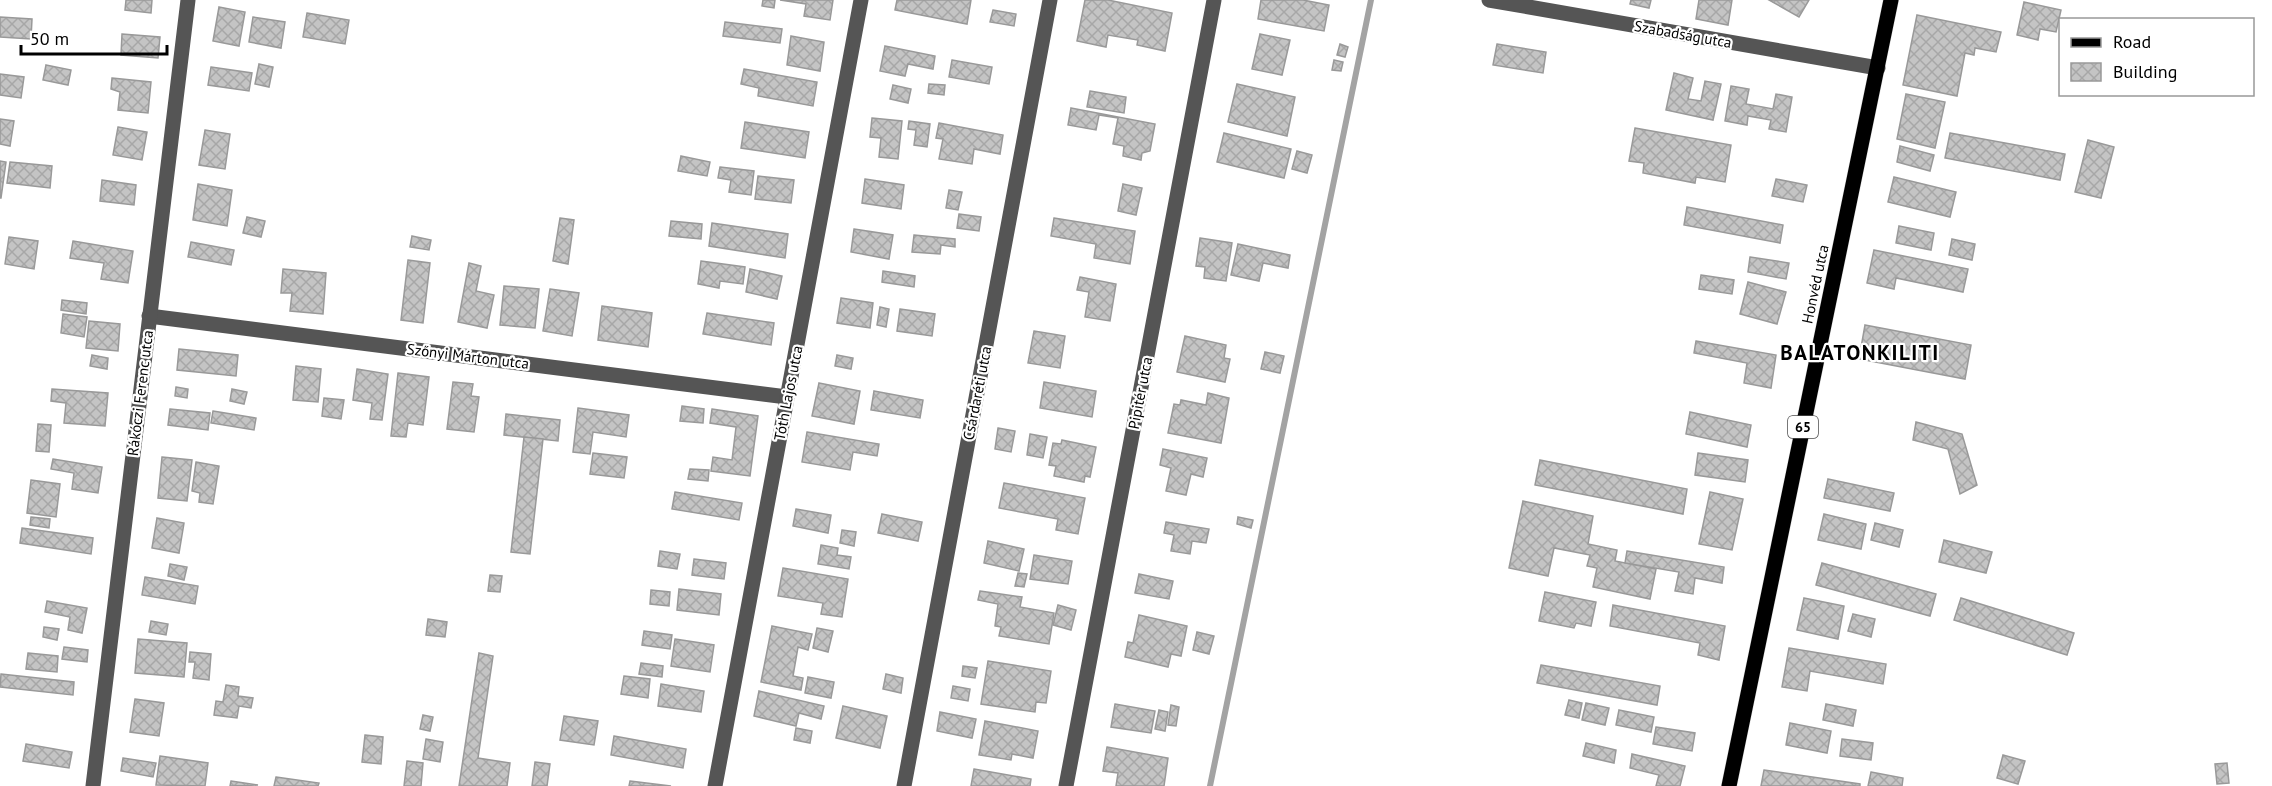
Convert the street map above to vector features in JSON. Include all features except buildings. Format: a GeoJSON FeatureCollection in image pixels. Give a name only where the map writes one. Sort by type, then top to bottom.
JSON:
{"type":"FeatureCollection","features":[{"type":"Feature","properties":{"kind":"main road","name":"Honvéd utca"},"geometry":{"type":"LineString","coordinates":[[1729,786],[1891,0]]}},
{"type":"Feature","properties":{"kind":"street","name":"Rákóczi Ferenc utca"},"geometry":{"type":"LineString","coordinates":[[93,786],[188,0]]}},
{"type":"Feature","properties":{"kind":"street","name":"Tóth Lajos utca"},"geometry":{"type":"LineString","coordinates":[[715,786],[861,0]]}},
{"type":"Feature","properties":{"kind":"street","name":"Csárdaréti utca"},"geometry":{"type":"LineString","coordinates":[[904,786],[1050,0]]}},
{"type":"Feature","properties":{"kind":"street","name":"Pipitér utca"},"geometry":{"type":"LineString","coordinates":[[1066,786],[1214,0]]}},
{"type":"Feature","properties":{"kind":"street","name":"Szabadság utca"},"geometry":{"type":"LineString","coordinates":[[1489,0],[1878,68]]}},
{"type":"Feature","properties":{"kind":"street","name":"Szőnyi Márton utca"},"geometry":{"type":"LineString","coordinates":[[149,316],[787,397]]}},
{"type":"Feature","properties":{"kind":"waterway"},"geometry":{"type":"LineString","coordinates":[[1210,786],[1371,0]]}},
{"type":"Feature","properties":{"kind":"district","name":"BALATONKILITI"},"geometry":{"type":"Point","coordinates":[1860,352]}}]}
